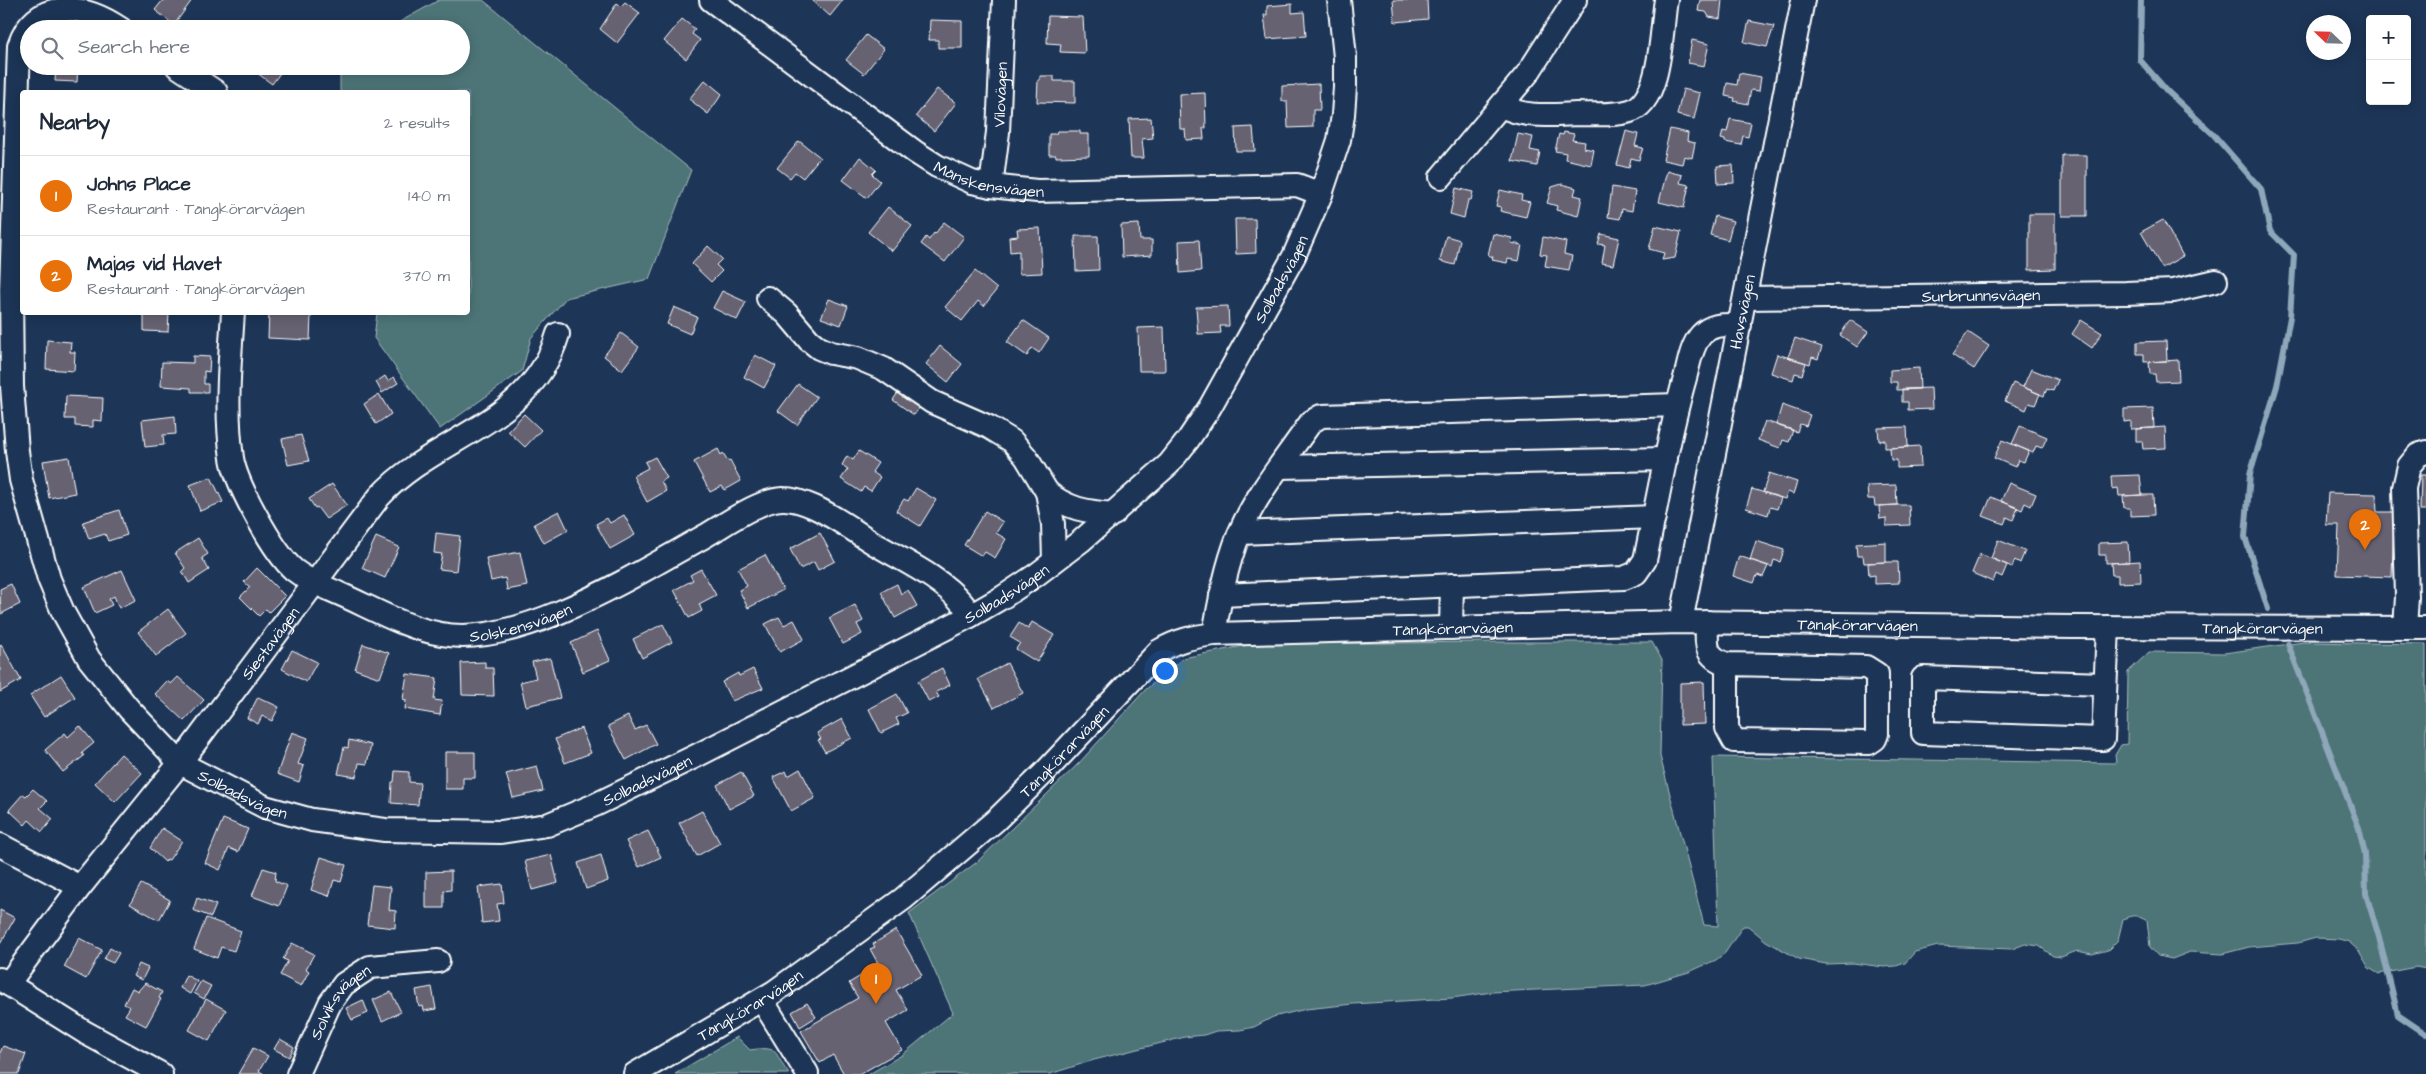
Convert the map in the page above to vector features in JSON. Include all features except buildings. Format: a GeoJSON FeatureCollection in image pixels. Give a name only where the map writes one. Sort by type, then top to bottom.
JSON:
{"type":"FeatureCollection","features":[{"type":"Feature","properties":{"kind":"street","name":"Solbadsvägen"},"geometry":{"type":"LineString","coordinates":[[28,20],[42,7],[66,0],[96,12],[107,20]]}},
{"type":"Feature","properties":{"kind":"street","name":"Månskensvägen"},"geometry":{"type":"LineString","coordinates":[[711,0],[915,152],[955,175],[991,186],[1037,191],[1297,185],[1322,194]]}},
{"type":"Feature","properties":{"kind":"street","name":"Vilovägen"},"geometry":{"type":"LineString","coordinates":[[991,186],[998,132],[1004,0]]}},
{"type":"Feature","properties":{"kind":"street","name":"Solbadsvägen"},"geometry":{"type":"LineString","coordinates":[[20,42],[15,133],[12,363],[14,422],[21,480],[49,579],[75,637],[129,709],[180,762],[205,778],[265,807],[312,820],[386,830],[449,833],[501,832],[547,825],[595,806],[970,616],[1036,575],[1114,514],[1169,464],[1210,407],[1294,256],[1322,194],[1339,140],[1346,88],[1339,0]]}},
{"type":"Feature","properties":{"kind":"street"},"geometry":{"type":"LineString","coordinates":[[1441,177],[1502,106],[1544,51],[1575,0]]}},
{"type":"Feature","properties":{"kind":"street"},"geometry":{"type":"LineString","coordinates":[[1502,106],[1521,114],[1621,113],[1639,107],[1652,89],[1666,0]]}},
{"type":"Feature","properties":{"kind":"street","name":"Havsvägen"},"geometry":{"type":"LineString","coordinates":[[1681,622],[1803,0]]}},
{"type":"Feature","properties":{"kind":"street"},"geometry":{"type":"LineString","coordinates":[[190,75],[213,90]]}},
{"type":"Feature","properties":{"kind":"street","name":"Surbrunnsvägen"},"geometry":{"type":"LineString","coordinates":[[1745,298],[2173,292],[2216,281]]}},
{"type":"Feature","properties":{"kind":"street","name":"Solbadsvägen"},"geometry":{"type":"LineString","coordinates":[[768,298],[788,314],[808,340],[819,348],[831,353],[858,358],[884,369],[932,402],[1001,433],[1012,441],[1026,457],[1047,492],[1053,524],[1054,561]]}},
{"type":"Feature","properties":{"kind":"street","name":"Solskensvägen"},"geometry":{"type":"LineString","coordinates":[[233,315],[228,402],[232,460],[249,501],[280,555],[294,570],[314,583],[409,624],[442,634],[476,634],[507,629],[542,618],[598,594],[728,523],[781,498],[814,507],[913,567],[962,603],[970,616]]}},
{"type":"Feature","properties":{"kind":"street"},"geometry":{"type":"LineString","coordinates":[[1221,595],[1624,578],[1636,573],[1646,560],[1677,406],[1694,347],[1701,336],[1717,326],[1740,325]]}},
{"type":"Feature","properties":{"kind":"street","name":"Siestavägen"},"geometry":{"type":"LineString","coordinates":[[4,982],[180,762],[348,537],[393,482],[425,459],[487,424],[529,388],[546,366],[558,334]]}},
{"type":"Feature","properties":{"kind":"street"},"geometry":{"type":"LineString","coordinates":[[1214,634],[1226,571],[1240,533],[1254,506],[1280,466],[1312,422],[1322,416],[1677,406]]}},
{"type":"Feature","properties":{"kind":"street"},"geometry":{"type":"LineString","coordinates":[[2415,628],[2407,597],[2404,488],[2409,466],[2418,455],[2426,452]]}},
{"type":"Feature","properties":{"kind":"street"},"geometry":{"type":"LineString","coordinates":[[1280,466],[1666,459]]}},
{"type":"Feature","properties":{"kind":"street","name":"Solbadsvägen"},"geometry":{"type":"LineString","coordinates":[[1047,492],[1068,506],[1086,512],[1114,514]]}},
{"type":"Feature","properties":{"kind":"street"},"geometry":{"type":"LineString","coordinates":[[1240,533],[1654,517]]}},
{"type":"Feature","properties":{"kind":"street"},"geometry":{"type":"LineString","coordinates":[[1451,628],[1452,585]]}},
{"type":"Feature","properties":{"kind":"street","name":"Tångkörarvägen"},"geometry":{"type":"LineString","coordinates":[[635,1074],[762,1000],[819,962],[903,900],[955,856],[1044,773],[1159,651],[1174,642],[1214,634],[1681,622],[2108,627],[2415,628]]}},
{"type":"Feature","properties":{"kind":"street"},"geometry":{"type":"LineString","coordinates":[[1707,622],[1708,650],[1711,656],[1727,664],[1866,667],[1873,669],[1877,674],[1877,734],[1875,739],[1869,743],[1734,741],[1727,728],[1727,664]]}},
{"type":"Feature","properties":{"kind":"street"},"geometry":{"type":"LineString","coordinates":[[2105,684],[1924,678],[1923,733],[2102,739],[2105,684],[2108,627]]}},
{"type":"Feature","properties":{"kind":"street"},"geometry":{"type":"LineString","coordinates":[[0,845],[80,887]]}},
{"type":"Feature","properties":{"kind":"street","name":"Solviksvägen"},"geometry":{"type":"LineString","coordinates":[[298,1074],[330,1003],[344,984],[370,967],[438,961]]}},
{"type":"Feature","properties":{"kind":"street"},"geometry":{"type":"LineString","coordinates":[[4,982],[86,1033],[160,1074]]}},
{"type":"Feature","properties":{"kind":"street"},"geometry":{"type":"LineString","coordinates":[[762,1000],[807,1073]]}},
{"type":"Feature","properties":{"kind":"green space"},"geometry":{"type":"Polygon","coordinates":[[[439,0],[483,0],[691,170],[649,279],[566,298],[531,338],[522,371],[440,429],[374,338],[377,315],[470,315],[470,90],[340,90],[340,75],[470,75],[470,20],[403,20],[439,0]]]}},
{"type":"Feature","properties":{"kind":"green space"},"geometry":{"type":"Polygon","coordinates":[[[1652,642],[1662,660],[1660,756],[1704,925],[1718,926],[1713,757],[2116,763],[2115,755],[2121,745],[2127,744],[2128,672],[2149,652],[2224,653],[2304,642],[2426,644],[2426,969],[2416,967],[2379,974],[2369,968],[2359,951],[2349,942],[2339,939],[2316,938],[2298,943],[2249,947],[2222,954],[2190,952],[2172,959],[2158,956],[2150,947],[2147,920],[2135,916],[2123,919],[2118,940],[2108,950],[2092,954],[2077,951],[2061,957],[2053,956],[2039,946],[2025,944],[2012,949],[1938,946],[1915,952],[1905,963],[1884,967],[1853,963],[1826,964],[1799,959],[1766,941],[1748,926],[1743,926],[1725,953],[1716,960],[1689,972],[1645,985],[1492,992],[1452,998],[1306,1009],[1273,1017],[1254,1027],[1185,1037],[1094,1060],[1050,1074],[869,1074],[902,1055],[953,1013],[909,913],[977,862],[1079,763],[1145,690],[1183,658],[1253,644],[1652,642]]]}},
{"type":"Feature","properties":{"kind":"green space"},"geometry":{"type":"Polygon","coordinates":[[[737,1037],[750,1050],[772,1050],[776,1053],[789,1074],[675,1074],[737,1037]]]}},
{"type":"Feature","properties":{"kind":"waterway"},"geometry":{"type":"LineString","coordinates":[[2141,0],[2140,60],[2167,91],[2213,134],[2261,189],[2270,231],[2294,255],[2290,317],[2277,386],[2250,474],[2245,537],[2268,609]]}},
{"type":"Feature","properties":{"kind":"waterway"},"geometry":{"type":"LineString","coordinates":[[2288,644],[2359,828],[2365,854],[2366,894],[2379,937],[2398,1015],[2426,1034]]}},
{"type":"Feature","properties":{"kind":"place","name":"Majas vid Havet"},"geometry":{"type":"Point","coordinates":[2365,550]}},
{"type":"Feature","properties":{"kind":"place","name":"Johns Place"},"geometry":{"type":"Point","coordinates":[876,1004]}}]}
